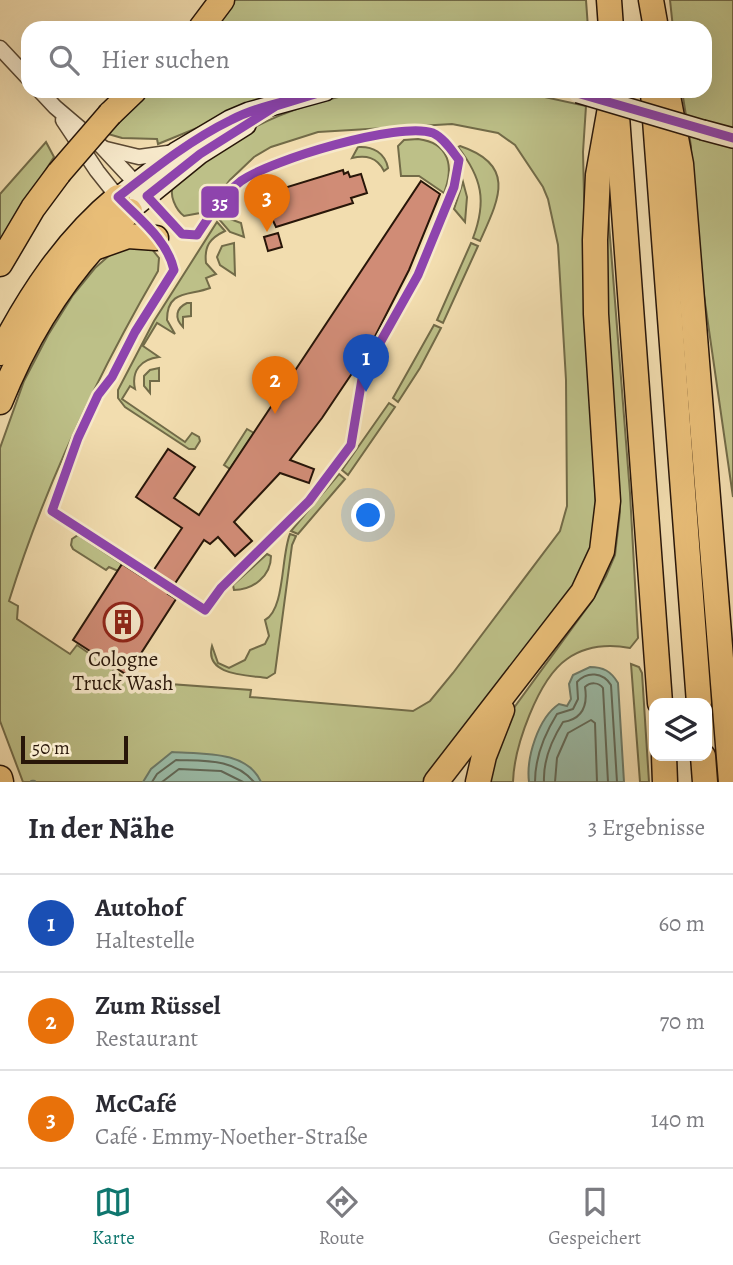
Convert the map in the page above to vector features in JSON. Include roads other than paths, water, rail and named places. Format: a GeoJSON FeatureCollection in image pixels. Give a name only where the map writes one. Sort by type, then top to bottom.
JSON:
{"type":"FeatureCollection","features":[{"type":"Feature","properties":{"kind":"highway"},"geometry":{"type":"LineString","coordinates":[[206,21],[222,0]]}},
{"type":"Feature","properties":{"kind":"highway"},"geometry":{"type":"LineString","coordinates":[[609,0],[610,21]]}},
{"type":"Feature","properties":{"kind":"highway"},"geometry":{"type":"LineString","coordinates":[[648,21],[649,0]]}},
{"type":"Feature","properties":{"kind":"highway"},"geometry":{"type":"LineString","coordinates":[[649,0],[654,21]]}},
{"type":"Feature","properties":{"kind":"highway"},"geometry":{"type":"LineString","coordinates":[[0,264],[33,208],[59,173],[127,98]]}},
{"type":"Feature","properties":{"kind":"highway"},"geometry":{"type":"LineString","coordinates":[[436,782],[583,592],[596,568],[605,536],[608,501],[596,314],[595,240],[601,154],[613,98]]}},
{"type":"Feature","properties":{"kind":"highway"},"geometry":{"type":"LineString","coordinates":[[615,98],[660,698]]}},
{"type":"Feature","properties":{"kind":"highway"},"geometry":{"type":"LineString","coordinates":[[654,98],[699,698]]}},
{"type":"Feature","properties":{"kind":"highway"},"geometry":{"type":"LineString","coordinates":[[668,98],[681,164],[731,782]]}},
{"type":"Feature","properties":{"kind":"highway"},"geometry":{"type":"LineString","coordinates":[[0,402],[20,356],[59,290],[132,197]]}},
{"type":"Feature","properties":{"kind":"highway"},"geometry":{"type":"LineString","coordinates":[[0,353],[29,300],[85,227],[132,197]]}},
{"type":"Feature","properties":{"kind":"highway"},"geometry":{"type":"LineString","coordinates":[[94,248],[128,236],[156,238]]}},
{"type":"Feature","properties":{"kind":"highway"},"geometry":{"type":"LineString","coordinates":[[718,643],[733,696]]}},
{"type":"Feature","properties":{"kind":"highway"},"geometry":{"type":"LineString","coordinates":[[478,782],[491,737],[519,674]]}},
{"type":"Feature","properties":{"kind":"highway"},"geometry":{"type":"LineString","coordinates":[[664,761],[666,782]]}},
{"type":"Feature","properties":{"kind":"highway"},"geometry":{"type":"LineString","coordinates":[[704,761],[705,782]]}},
{"type":"Feature","properties":{"kind":"street"},"geometry":{"type":"LineString","coordinates":[[0,48],[21,70]]}},
{"type":"Feature","properties":{"kind":"street"},"geometry":{"type":"LineString","coordinates":[[47,98],[102,147],[132,197]]}},
{"type":"Feature","properties":{"kind":"street"},"geometry":{"type":"LineString","coordinates":[[132,197],[176,152],[242,115],[302,98]]}},
{"type":"Feature","properties":{"kind":"street"},"geometry":{"type":"LineString","coordinates":[[595,98],[719,134]]}},
{"type":"Feature","properties":{"kind":"street"},"geometry":{"type":"LineString","coordinates":[[132,197],[276,106]]}},
{"type":"Feature","properties":{"kind":"street"},"geometry":{"type":"LineString","coordinates":[[55,107],[97,171],[132,197]]}},
{"type":"Feature","properties":{"kind":"street"},"geometry":{"type":"LineString","coordinates":[[102,147],[139,157],[176,152]]}},
{"type":"Feature","properties":{"kind":"water"},"geometry":{"type":"Polygon","coordinates":[[[590,667],[606,670],[618,683],[624,782],[529,782],[529,762],[539,729],[559,704],[567,706],[571,699],[569,684],[573,675],[590,667]]]}},
{"type":"Feature","properties":{"kind":"water"},"geometry":{"type":"Polygon","coordinates":[[[172,752],[210,754],[235,759],[245,764],[261,782],[143,782],[151,769],[172,752]]]}},
{"type":"Feature","properties":{"kind":"place","name":"McCafé"},"geometry":{"type":"Point","coordinates":[267,232]}},
{"type":"Feature","properties":{"kind":"place","name":"Autohof"},"geometry":{"type":"Point","coordinates":[366,392]}},
{"type":"Feature","properties":{"kind":"place","name":"Zum Rüssel"},"geometry":{"type":"Point","coordinates":[275,414]}},
{"type":"Feature","properties":{"kind":"place","name":"Cologne Truck Wash"},"geometry":{"type":"Point","coordinates":[123,622]}}]}
